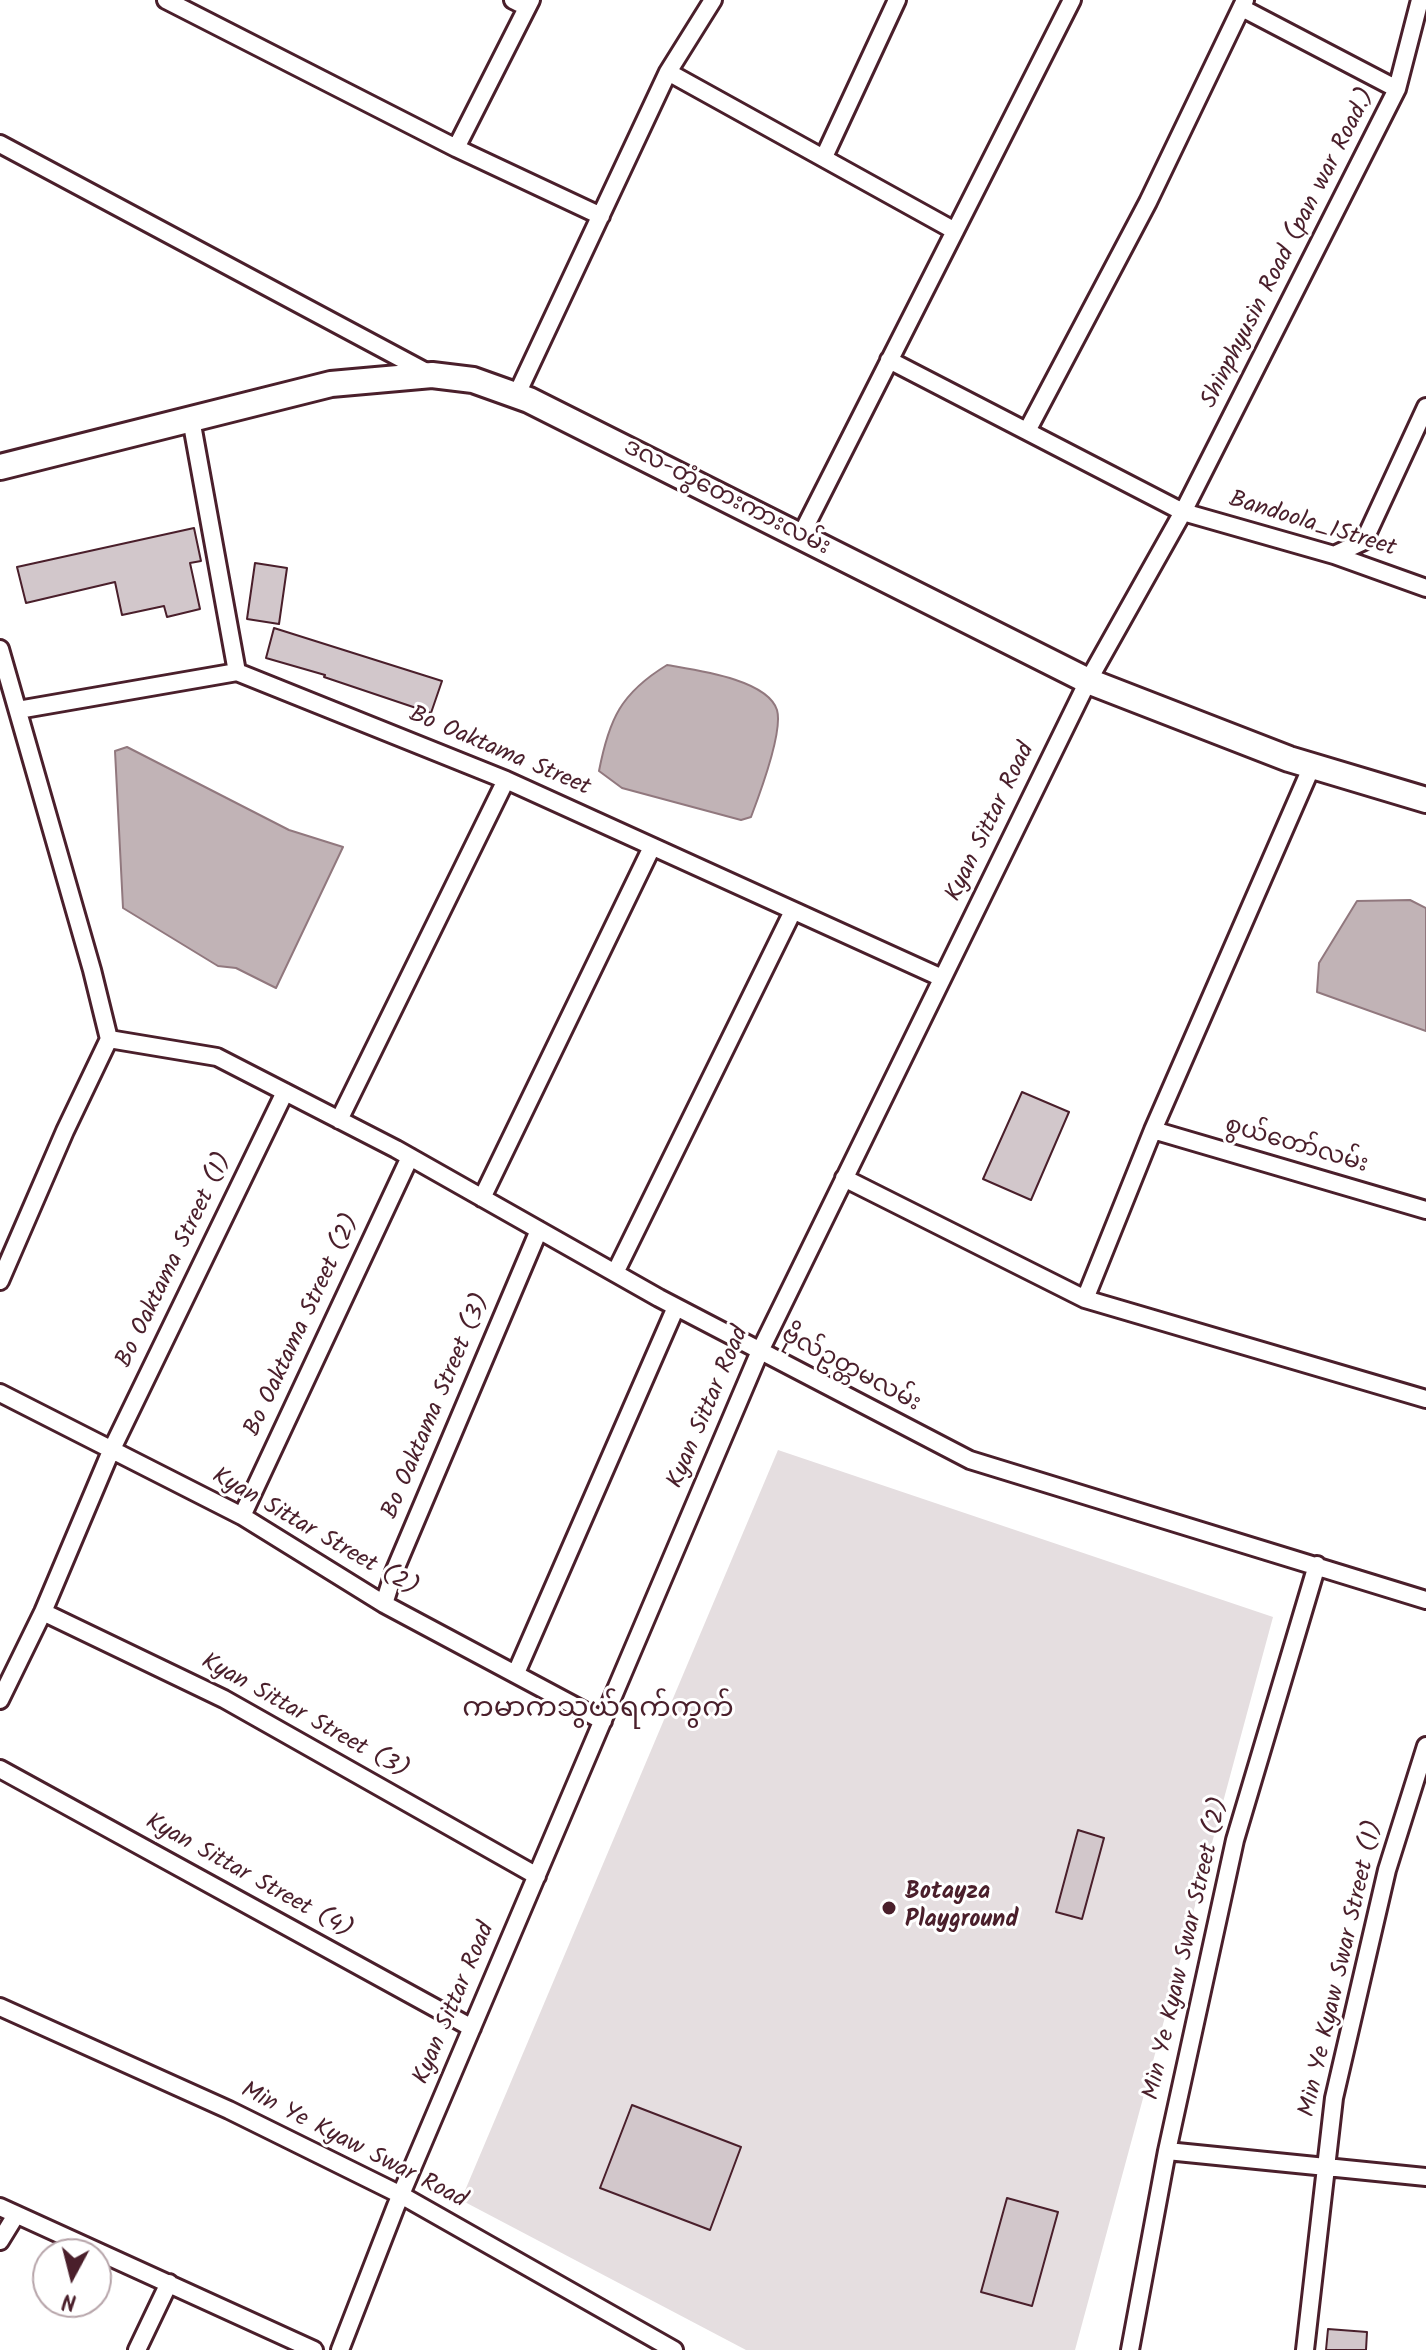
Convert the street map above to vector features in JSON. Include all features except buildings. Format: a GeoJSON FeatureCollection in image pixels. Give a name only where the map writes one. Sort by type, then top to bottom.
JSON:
{"type":"FeatureCollection","features":[{"type":"Feature","properties":{"kind":"main road","name":"ဒလ-တွံတေးကားလမ်း"},"geometry":{"type":"LineString","coordinates":[[0,467],[331,384],[432,375],[473,380],[516,396],[1088,681],[1312,766],[1426,800]]}},
{"type":"Feature","properties":{"kind":"street"},"geometry":{"type":"LineString","coordinates":[[166,0],[456,148],[601,216]]}},
{"type":"Feature","properties":{"kind":"street"},"geometry":{"type":"LineString","coordinates":[[516,396],[668,72],[713,0]]}},
{"type":"Feature","properties":{"kind":"street"},"geometry":{"type":"LineString","coordinates":[[824,157],[897,0]]}},
{"type":"Feature","properties":{"kind":"street"},"geometry":{"type":"LineString","coordinates":[[800,537],[1072,0]]}},
{"type":"Feature","properties":{"kind":"street","name":"Shinphyusin Road (pan war Road.)"},"geometry":{"type":"LineString","coordinates":[[1183,512],[1397,89],[1420,0]]}},
{"type":"Feature","properties":{"kind":"street"},"geometry":{"type":"LineString","coordinates":[[456,148],[524,2]]}},
{"type":"Feature","properties":{"kind":"street"},"geometry":{"type":"LineString","coordinates":[[1027,431],[1148,202],[1243,4],[1397,89]]}},
{"type":"Feature","properties":{"kind":"street"},"geometry":{"type":"LineString","coordinates":[[668,72],[955,231]]}},
{"type":"Feature","properties":{"kind":"street"},"geometry":{"type":"LineString","coordinates":[[0,144],[432,375]]}},
{"type":"Feature","properties":{"kind":"street","name":"Bandoola_1Street"},"geometry":{"type":"LineString","coordinates":[[889,360],[1183,512],[1334,555],[1426,588]]}},
{"type":"Feature","properties":{"kind":"street"},"geometry":{"type":"LineString","coordinates":[[1334,555],[1364,541],[1420,433],[1426,407]]}},
{"type":"Feature","properties":{"kind":"street"},"geometry":{"type":"LineString","coordinates":[[18,710],[237,672],[191,419]]}},
{"type":"Feature","properties":{"kind":"street","name":"Kyan Sittar Road"},"geometry":{"type":"LineString","coordinates":[[340,2350],[401,2195],[760,1351],[1088,681],[1183,512]]}},
{"type":"Feature","properties":{"kind":"street"},"geometry":{"type":"LineString","coordinates":[[0,649],[109,1039],[0,1281]]}},
{"type":"Feature","properties":{"kind":"street","name":"Bo Oaktama Street"},"geometry":{"type":"LineString","coordinates":[[237,672],[506,780],[942,978]]}},
{"type":"Feature","properties":{"kind":"street"},"geometry":{"type":"LineString","coordinates":[[1085,1299],[1153,1130],[1312,766]]}},
{"type":"Feature","properties":{"kind":"street"},"geometry":{"type":"LineString","coordinates":[[339,1120],[506,780]]}},
{"type":"Feature","properties":{"kind":"street"},"geometry":{"type":"LineString","coordinates":[[482,1198],[652,847]]}},
{"type":"Feature","properties":{"kind":"street"},"geometry":{"type":"LineString","coordinates":[[615,1273],[793,911]]}},
{"type":"Feature","properties":{"kind":"street","name":"ဗိုလ်ဥတ္တမလမ်း"},"geometry":{"type":"LineString","coordinates":[[109,1039],[217,1057],[410,1157],[676,1307],[970,1460],[1426,1600]]}},
{"type":"Feature","properties":{"kind":"street","name":"Bo Oaktama Street (1)"},"geometry":{"type":"LineString","coordinates":[[0,1700],[43,1612],[111,1451],[285,1092]]}},
{"type":"Feature","properties":{"kind":"street","name":"စွယ်တော်လမ်း"},"geometry":{"type":"LineString","coordinates":[[1153,1130],[1426,1210]]}},
{"type":"Feature","properties":{"kind":"street","name":"Bo Oaktama Street (2)"},"geometry":{"type":"LineString","coordinates":[[242,1516],[410,1157]]}},
{"type":"Feature","properties":{"kind":"street"},"geometry":{"type":"LineString","coordinates":[[844,1178],[1085,1299],[1426,1399]]}},
{"type":"Feature","properties":{"kind":"street","name":"Bo Oaktama Street (3)"},"geometry":{"type":"LineString","coordinates":[[384,1604],[406,1544],[539,1230]]}},
{"type":"Feature","properties":{"kind":"street"},"geometry":{"type":"LineString","coordinates":[[516,1673],[676,1307]]}},
{"type":"Feature","properties":{"kind":"street","name":"Kyan Sittar Street (2)"},"geometry":{"type":"LineString","coordinates":[[0,1393],[242,1516],[384,1604],[603,1721]]}},
{"type":"Feature","properties":{"kind":"street","name":"Min Ye Kyaw Swar Street (2)"},"geometry":{"type":"LineString","coordinates":[[1130,2350],[1167,2151],[1235,1840],[1317,1565]]}},
{"type":"Feature","properties":{"kind":"street","name":"Kyan Sittar Street (3)"},"geometry":{"type":"LineString","coordinates":[[43,1612],[224,1699],[537,1876]]}},
{"type":"Feature","properties":{"kind":"street","name":"Min Ye Kyaw Swar Street (1)"},"geometry":{"type":"LineString","coordinates":[[1305,2350],[1334,2098],[1387,1870],[1426,1746]]}},
{"type":"Feature","properties":{"kind":"street","name":"Kyan Sittar Street (4)"},"geometry":{"type":"LineString","coordinates":[[0,1769],[472,2028]]}},
{"type":"Feature","properties":{"kind":"street","name":"Min Ye Kyaw Swar Road"},"geometry":{"type":"LineString","coordinates":[[0,2007],[229,2110],[401,2195],[674,2350]]}},
{"type":"Feature","properties":{"kind":"street"},"geometry":{"type":"LineString","coordinates":[[1167,2151],[1426,2177]]}},
{"type":"Feature","properties":{"kind":"street"},"geometry":{"type":"LineString","coordinates":[[0,2207],[314,2350]]}},
{"type":"Feature","properties":{"kind":"street"},"geometry":{"type":"LineString","coordinates":[[0,2241],[16,2215]]}},
{"type":"Feature","properties":{"kind":"street"},"geometry":{"type":"LineString","coordinates":[[137,2350],[169,2283]]}},
{"type":"Feature","properties":{"kind":"shaded area"},"geometry":{"type":"Polygon","coordinates":[[[667,665],[745,683],[771,699],[777,710],[777,733],[751,817],[741,820],[622,788],[599,771],[607,736],[620,709],[638,686],[667,665]]]}},
{"type":"Feature","properties":{"kind":"shaded area"},"geometry":{"type":"Polygon","coordinates":[[[127,747],[289,830],[343,847],[276,988],[236,968],[218,966],[123,908],[115,751],[127,747]]]}},
{"type":"Feature","properties":{"kind":"shaded area"},"geometry":{"type":"Polygon","coordinates":[[[1410,900],[1426,908],[1426,1031],[1317,992],[1319,963],[1357,901],[1410,900]]]}},
{"type":"Feature","properties":{"kind":"shaded area","name":"Botayza Playground"},"geometry":{"type":"Polygon","coordinates":[[[778,1450],[1273,1617],[1075,2350],[746,2350],[461,2200],[778,1450]]]}},
{"type":"Feature","properties":{"kind":"place","name":"Botayza Playground"},"geometry":{"type":"Point","coordinates":[889,1908]}},
{"type":"Feature","properties":{"kind":"district","name":"ကမာကသွယ်ရက်ကွက်"},"geometry":{"type":"Point","coordinates":[598,1711]}}]}
